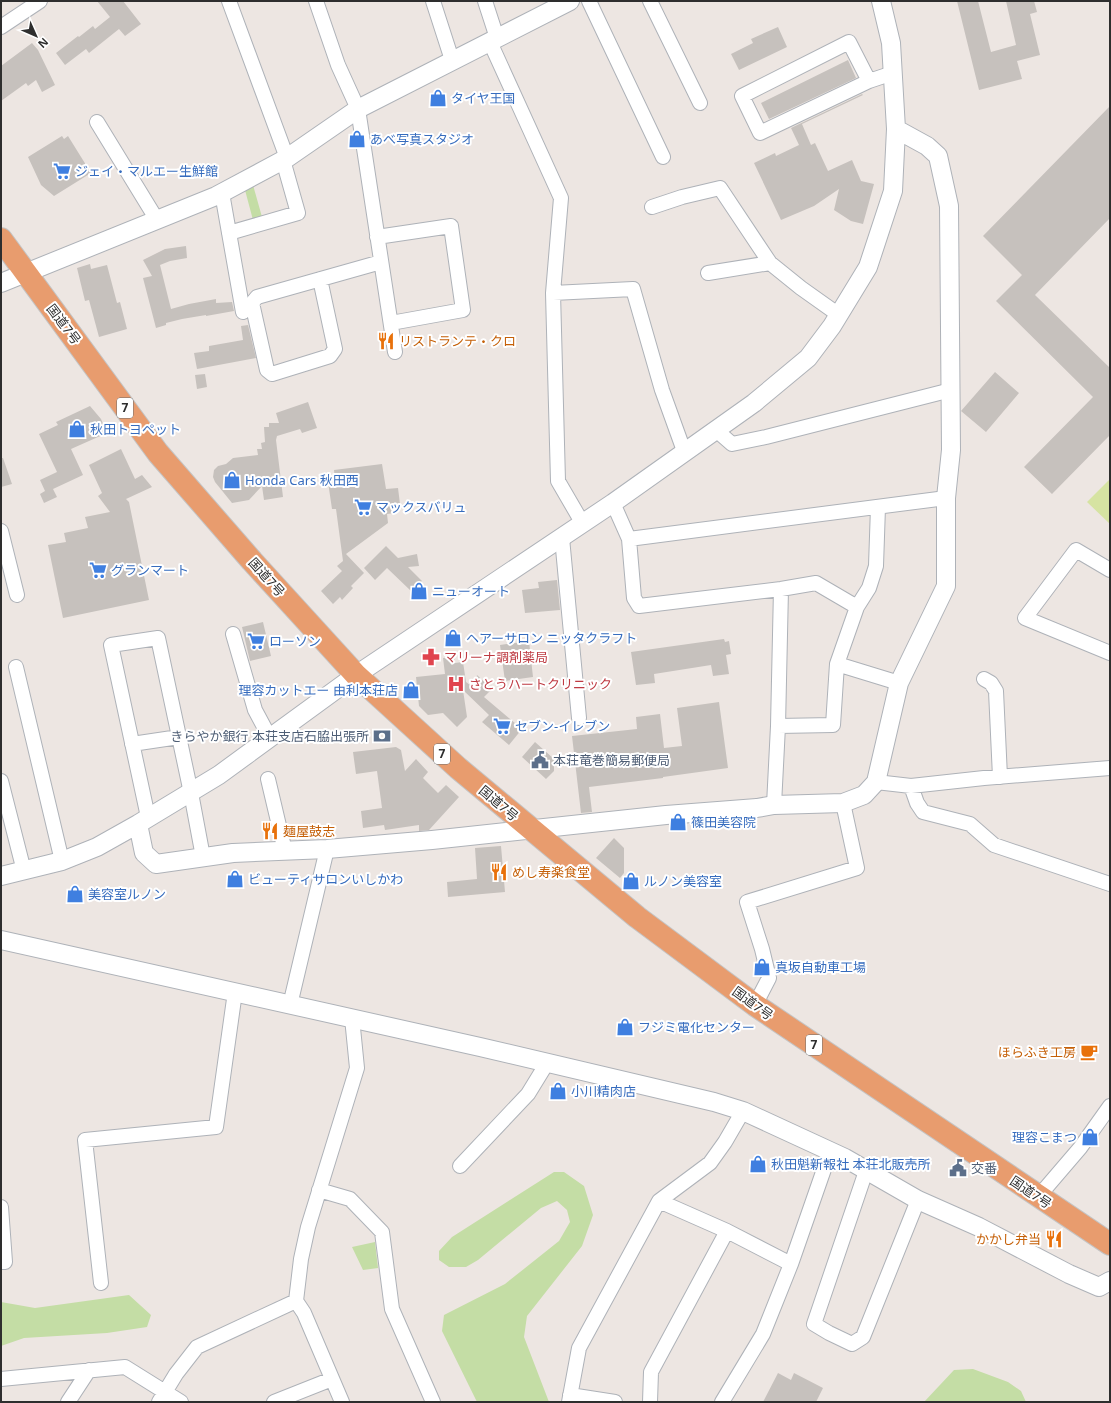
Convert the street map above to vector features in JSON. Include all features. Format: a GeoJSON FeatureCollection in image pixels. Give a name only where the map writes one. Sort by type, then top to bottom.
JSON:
{"type":"FeatureCollection","features":[{"type":"Feature","properties":{"kind":"highway","name":"国道7号"},"geometry":{"type":"LineString","coordinates":[[1,238],[158,453],[252,561],[356,675],[458,768],[637,917],[755,1005],[1038,1197],[1110,1244]]}},
{"type":"Feature","properties":{"kind":"street"},"geometry":{"type":"LineString","coordinates":[[1,27],[40,1]]}},
{"type":"Feature","properties":{"kind":"street"},"geometry":{"type":"LineString","coordinates":[[229,1],[285,159],[298,213],[229,233]]}},
{"type":"Feature","properties":{"kind":"street"},"geometry":{"type":"LineString","coordinates":[[316,1],[338,65],[358,109],[395,352]]}},
{"type":"Feature","properties":{"kind":"street"},"geometry":{"type":"LineString","coordinates":[[433,1],[452,60]]}},
{"type":"Feature","properties":{"kind":"street"},"geometry":{"type":"LineString","coordinates":[[485,1],[494,40],[561,198],[553,293],[558,481],[583,524]]}},
{"type":"Feature","properties":{"kind":"street"},"geometry":{"type":"LineString","coordinates":[[1,283],[222,193],[285,159],[358,109],[570,1]]}},
{"type":"Feature","properties":{"kind":"street"},"geometry":{"type":"LineString","coordinates":[[589,1],[663,157]]}},
{"type":"Feature","properties":{"kind":"street"},"geometry":{"type":"LineString","coordinates":[[650,1],[700,103]]}},
{"type":"Feature","properties":{"kind":"street"},"geometry":{"type":"LineString","coordinates":[[1,876],[62,861],[97,847],[191,793],[219,775],[356,675],[613,504],[754,403],[808,358],[832,326],[868,266],[893,191],[896,129],[893,73],[891,43],[881,1]]}},
{"type":"Feature","properties":{"kind":"street"},"geometry":{"type":"LineString","coordinates":[[869,81],[849,42],[742,96],[760,133],[869,81],[893,73]]}},
{"type":"Feature","properties":{"kind":"street"},"geometry":{"type":"LineString","coordinates":[[97,122],[157,220]]}},
{"type":"Feature","properties":{"kind":"street"},"geometry":{"type":"LineString","coordinates":[[203,857],[180,737],[158,638],[111,645],[132,744],[143,821],[144,853],[156,864],[233,853],[327,849],[439,840],[666,815],[757,808],[774,805],[843,802],[864,794],[876,782],[899,683],[946,586],[946,498],[950,459],[951,390],[949,206],[938,156],[927,146],[896,129]]}},
{"type":"Feature","properties":{"kind":"street"},"geometry":{"type":"LineString","coordinates":[[652,207],[682,196],[720,188],[770,263],[801,288],[839,314]]}},
{"type":"Feature","properties":{"kind":"street"},"geometry":{"type":"LineString","coordinates":[[222,193],[243,312]]}},
{"type":"Feature","properties":{"kind":"street"},"geometry":{"type":"LineString","coordinates":[[377,237],[451,226],[463,310],[391,323]]}},
{"type":"Feature","properties":{"kind":"street"},"geometry":{"type":"LineString","coordinates":[[320,279],[335,349],[330,356],[272,374],[267,370],[252,303],[257,297],[320,279],[381,262]]}},
{"type":"Feature","properties":{"kind":"street"},"geometry":{"type":"LineString","coordinates":[[708,273],[770,263]]}},
{"type":"Feature","properties":{"kind":"street"},"geometry":{"type":"LineString","coordinates":[[553,293],[633,289],[662,390],[684,452]]}},
{"type":"Feature","properties":{"kind":"street"},"geometry":{"type":"LineString","coordinates":[[716,430],[732,444],[766,437],[951,390]]}},
{"type":"Feature","properties":{"kind":"street"},"geometry":{"type":"LineString","coordinates":[[629,539],[946,498]]}},
{"type":"Feature","properties":{"kind":"street"},"geometry":{"type":"LineString","coordinates":[[613,504],[629,539],[634,598],[639,606],[781,589],[816,583],[857,607]]}},
{"type":"Feature","properties":{"kind":"street"},"geometry":{"type":"LineString","coordinates":[[778,726],[833,725],[837,664],[857,607],[869,588],[876,566],[878,507]]}},
{"type":"Feature","properties":{"kind":"street"},"geometry":{"type":"LineString","coordinates":[[1,531],[17,595]]}},
{"type":"Feature","properties":{"kind":"street"},"geometry":{"type":"LineString","coordinates":[[562,538],[579,718]]}},
{"type":"Feature","properties":{"kind":"street"},"geometry":{"type":"LineString","coordinates":[[1110,570],[1076,550],[1025,618],[1110,653]]}},
{"type":"Feature","properties":{"kind":"street"},"geometry":{"type":"LineString","coordinates":[[774,805],[778,726],[781,589]]}},
{"type":"Feature","properties":{"kind":"street"},"geometry":{"type":"LineString","coordinates":[[234,634],[256,710],[270,738]]}},
{"type":"Feature","properties":{"kind":"street"},"geometry":{"type":"LineString","coordinates":[[837,664],[899,683]]}},
{"type":"Feature","properties":{"kind":"street"},"geometry":{"type":"LineString","coordinates":[[16,667],[62,861]]}},
{"type":"Feature","properties":{"kind":"street"},"geometry":{"type":"LineString","coordinates":[[984,678],[991,683],[996,691],[1000,777]]}},
{"type":"Feature","properties":{"kind":"street"},"geometry":{"type":"LineString","coordinates":[[132,744],[180,737]]}},
{"type":"Feature","properties":{"kind":"street"},"geometry":{"type":"LineString","coordinates":[[876,782],[911,786],[1110,768]]}},
{"type":"Feature","properties":{"kind":"street"},"geometry":{"type":"LineString","coordinates":[[268,779],[284,851]]}},
{"type":"Feature","properties":{"kind":"street"},"geometry":{"type":"LineString","coordinates":[[1,782],[24,871]]}},
{"type":"Feature","properties":{"kind":"street"},"geometry":{"type":"LineString","coordinates":[[911,786],[922,812],[970,824],[994,845],[1110,884]]}},
{"type":"Feature","properties":{"kind":"street"},"geometry":{"type":"LineString","coordinates":[[755,1005],[769,978],[762,949],[747,902],[857,868],[843,802]]}},
{"type":"Feature","properties":{"kind":"street"},"geometry":{"type":"LineString","coordinates":[[290,1005],[327,849]]}},
{"type":"Feature","properties":{"kind":"street"},"geometry":{"type":"LineString","coordinates":[[1,940],[547,1062],[743,1110],[830,1152],[918,1200],[979,1227],[1069,1274],[1106,1286]]}},
{"type":"Feature","properties":{"kind":"street"},"geometry":{"type":"LineString","coordinates":[[101,1283],[85,1140],[216,1127],[235,992]]}},
{"type":"Feature","properties":{"kind":"street"},"geometry":{"type":"LineString","coordinates":[[342,1402],[304,1314],[296,1301],[301,1259],[308,1227],[357,1068],[352,1018]]}},
{"type":"Feature","properties":{"kind":"street"},"geometry":{"type":"LineString","coordinates":[[460,1166],[528,1094],[547,1062]]}},
{"type":"Feature","properties":{"kind":"street"},"geometry":{"type":"LineString","coordinates":[[1038,1197],[1080,1148],[1110,1106]]}},
{"type":"Feature","properties":{"kind":"street"},"geometry":{"type":"LineString","coordinates":[[616,1402],[570,1399],[579,1348],[659,1201],[710,1163],[725,1142],[743,1110]]}},
{"type":"Feature","properties":{"kind":"street"},"geometry":{"type":"LineString","coordinates":[[722,1402],[763,1334],[791,1264],[830,1152]]}},
{"type":"Feature","properties":{"kind":"street"},"geometry":{"type":"LineString","coordinates":[[866,1171],[814,1324],[829,1333],[852,1344],[863,1337],[918,1200]]}},
{"type":"Feature","properties":{"kind":"street"},"geometry":{"type":"LineString","coordinates":[[319,1190],[350,1199],[382,1232],[392,1309],[433,1402]]}},
{"type":"Feature","properties":{"kind":"street"},"geometry":{"type":"LineString","coordinates":[[659,1201],[727,1231],[791,1264]]}},
{"type":"Feature","properties":{"kind":"street"},"geometry":{"type":"LineString","coordinates":[[1,1207],[5,1262],[1,1262]]}},
{"type":"Feature","properties":{"kind":"street"},"geometry":{"type":"LineString","coordinates":[[650,1402],[651,1372],[727,1231]]}},
{"type":"Feature","properties":{"kind":"street"},"geometry":{"type":"LineString","coordinates":[[162,1397],[176,1374],[196,1347],[296,1301]]}},
{"type":"Feature","properties":{"kind":"street"},"geometry":{"type":"LineString","coordinates":[[1,1379],[125,1367],[162,1397],[181,1402]]}},
{"type":"Feature","properties":{"kind":"street"},"geometry":{"type":"LineString","coordinates":[[68,1402],[89,1370]]}},
{"type":"Feature","properties":{"kind":"street"},"geometry":{"type":"LineString","coordinates":[[274,1402],[332,1379]]}},
{"type":"Feature","properties":{"kind":"green space"},"geometry":{"type":"Polygon","coordinates":[[[253,185],[262,217],[253,220],[245,190],[253,185]]]}},
{"type":"Feature","properties":{"kind":"green space"},"geometry":{"type":"Polygon","coordinates":[[[1110,479],[1110,524],[1087,502],[1110,479]]]}},
{"type":"Feature","properties":{"kind":"green space"},"geometry":{"type":"Polygon","coordinates":[[[554,1172],[564,1172],[584,1186],[593,1215],[582,1246],[527,1316],[524,1337],[549,1402],[477,1402],[442,1331],[444,1315],[505,1284],[559,1241],[570,1222],[567,1210],[557,1201],[541,1208],[478,1260],[466,1267],[449,1267],[439,1260],[439,1251],[452,1237],[554,1172]]]}},
{"type":"Feature","properties":{"kind":"green space"},"geometry":{"type":"Polygon","coordinates":[[[375,1242],[378,1268],[363,1270],[352,1247],[375,1242]]]}},
{"type":"Feature","properties":{"kind":"green space"},"geometry":{"type":"Polygon","coordinates":[[[129,1295],[151,1315],[147,1327],[107,1333],[24,1338],[1,1346],[1,1302],[35,1308],[129,1295]]]}},
{"type":"Feature","properties":{"kind":"green space"},"geometry":{"type":"Polygon","coordinates":[[[973,1369],[1008,1382],[1021,1391],[1026,1402],[924,1402],[954,1370],[973,1369]]]}},
{"type":"Feature","properties":{"kind":"building"},"geometry":{"type":"Polygon","coordinates":[[[97,1],[123,1],[141,24],[125,36],[119,29],[89,53],[86,49],[65,65],[56,53],[93,26],[95,29],[110,17],[97,1]]]}},
{"type":"Feature","properties":{"kind":"building"},"geometry":{"type":"Polygon","coordinates":[[[957,1],[978,1],[991,52],[1016,45],[1006,1],[1034,1],[1037,12],[1030,14],[1040,55],[1017,61],[1022,79],[979,90],[957,1]]]}},
{"type":"Feature","properties":{"kind":"building"},"geometry":{"type":"Polygon","coordinates":[[[778,27],[787,47],[739,70],[731,54],[753,43],[751,39],[778,27]]]}},
{"type":"Feature","properties":{"kind":"building"},"geometry":{"type":"Polygon","coordinates":[[[32,43],[38,50],[55,85],[42,92],[36,80],[28,86],[26,83],[1,101],[1,66],[32,43]]]}},
{"type":"Feature","properties":{"kind":"building"},"geometry":{"type":"Polygon","coordinates":[[[848,60],[856,78],[769,119],[761,103],[848,60]]]}},
{"type":"Feature","properties":{"kind":"building"},"geometry":{"type":"Polygon","coordinates":[[[862,94],[863,95],[802,124],[811,145],[815,143],[828,171],[852,160],[861,181],[874,184],[863,224],[851,221],[834,210],[839,189],[814,206],[781,220],[754,163],[775,153],[776,156],[799,145],[791,128],[862,94]]]}},
{"type":"Feature","properties":{"kind":"building"},"geometry":{"type":"Polygon","coordinates":[[[1110,106],[1110,218],[1035,295],[1110,368],[1110,435],[1052,494],[1024,467],[1093,397],[996,301],[1022,275],[983,236],[1110,106]]]}},
{"type":"Feature","properties":{"kind":"building","name":"ジェイ・マルエー生鮮館"},"geometry":{"type":"Polygon","coordinates":[[[62,136],[64,139],[68,136],[91,173],[54,196],[41,185],[28,157],[62,136]]]}},
{"type":"Feature","properties":{"kind":"building"},"geometry":{"type":"Polygon","coordinates":[[[186,246],[187,258],[170,261],[160,265],[171,309],[216,299],[216,303],[232,302],[234,311],[182,319],[166,323],[166,325],[156,328],[143,278],[152,276],[143,260],[165,249],[186,246]]]}},
{"type":"Feature","properties":{"kind":"building"},"geometry":{"type":"Polygon","coordinates":[[[90,264],[91,269],[107,265],[117,303],[120,302],[127,329],[99,337],[89,300],[85,301],[77,268],[90,264]]]}},
{"type":"Feature","properties":{"kind":"building"},"geometry":{"type":"Polygon","coordinates":[[[248,325],[256,358],[197,369],[194,353],[209,351],[209,346],[243,340],[241,326],[248,325]]]}},
{"type":"Feature","properties":{"kind":"building"},"geometry":{"type":"Polygon","coordinates":[[[995,372],[1019,393],[986,432],[961,411],[995,372]]]}},
{"type":"Feature","properties":{"kind":"building"},"geometry":{"type":"Polygon","coordinates":[[[205,374],[207,387],[197,389],[195,375],[205,374]]]}},
{"type":"Feature","properties":{"kind":"building"},"geometry":{"type":"Polygon","coordinates":[[[308,402],[317,428],[302,433],[300,429],[277,436],[276,440],[283,497],[264,500],[262,486],[249,500],[232,503],[215,482],[213,477],[214,470],[218,466],[226,464],[233,458],[258,455],[257,449],[262,449],[261,443],[265,442],[264,427],[269,427],[269,423],[279,423],[276,413],[308,402]]]}},
{"type":"Feature","properties":{"kind":"building","name":"秋田トヨペット"},"geometry":{"type":"Polygon","coordinates":[[[90,406],[101,419],[107,433],[71,449],[83,475],[53,489],[57,497],[44,503],[40,494],[45,491],[40,480],[57,472],[39,434],[58,425],[56,422],[90,406]]]}},
{"type":"Feature","properties":{"kind":"building","name":"グランマート"},"geometry":{"type":"Polygon","coordinates":[[[121,449],[135,479],[142,475],[152,487],[126,499],[129,502],[149,600],[63,618],[48,545],[66,542],[64,533],[88,528],[85,517],[110,512],[98,496],[102,493],[89,465],[121,449]]]}},
{"type":"Feature","properties":{"kind":"building"},"geometry":{"type":"Polygon","coordinates":[[[1,458],[3,458],[12,484],[1,487],[1,458]]]}},
{"type":"Feature","properties":{"kind":"building","name":"マックスバリュ"},"geometry":{"type":"Polygon","coordinates":[[[382,464],[386,489],[398,488],[400,504],[394,505],[395,513],[387,514],[388,523],[346,554],[364,573],[351,586],[353,588],[342,600],[340,597],[333,604],[321,591],[342,571],[337,566],[343,561],[336,509],[332,509],[328,482],[335,481],[334,470],[382,464]]]}},
{"type":"Feature","properties":{"kind":"building"},"geometry":{"type":"Polygon","coordinates":[[[386,546],[398,558],[417,554],[419,566],[408,567],[422,581],[411,591],[387,568],[375,580],[364,568],[386,546]]]}},
{"type":"Feature","properties":{"kind":"building"},"geometry":{"type":"Polygon","coordinates":[[[557,580],[560,610],[525,613],[522,590],[539,588],[538,582],[557,580]]]}},
{"type":"Feature","properties":{"kind":"building","name":"ローソン"},"geometry":{"type":"Polygon","coordinates":[[[263,622],[271,656],[250,661],[242,627],[263,622]]]}},
{"type":"Feature","properties":{"kind":"building"},"geometry":{"type":"Polygon","coordinates":[[[724,639],[725,642],[729,641],[731,654],[726,655],[729,674],[713,676],[711,665],[654,674],[655,683],[636,685],[631,652],[724,639]]]}},
{"type":"Feature","properties":{"kind":"building"},"geometry":{"type":"Polygon","coordinates":[[[529,641],[533,677],[505,681],[500,645],[529,641]]]}},
{"type":"Feature","properties":{"kind":"building"},"geometry":{"type":"Polygon","coordinates":[[[454,657],[455,663],[463,662],[466,682],[474,688],[477,675],[492,689],[484,697],[522,729],[509,745],[482,722],[489,715],[463,690],[467,717],[457,727],[443,713],[428,715],[419,706],[416,677],[445,674],[443,658],[454,657]]]}},
{"type":"Feature","properties":{"kind":"building"},"geometry":{"type":"Polygon","coordinates":[[[719,702],[728,768],[589,787],[592,812],[581,813],[572,736],[637,729],[636,717],[660,714],[664,748],[682,746],[677,708],[719,702]]]}},
{"type":"Feature","properties":{"kind":"building"},"geometry":{"type":"Polygon","coordinates":[[[535,742],[554,759],[554,771],[546,779],[522,757],[535,742]]]}},
{"type":"Feature","properties":{"kind":"building"},"geometry":{"type":"Polygon","coordinates":[[[396,747],[401,750],[405,771],[416,759],[428,772],[423,778],[438,793],[446,785],[459,797],[429,830],[419,831],[419,825],[385,830],[384,825],[363,828],[361,811],[382,808],[377,771],[356,774],[353,752],[396,747]]]}},
{"type":"Feature","properties":{"kind":"building"},"geometry":{"type":"Polygon","coordinates":[[[614,838],[624,848],[624,873],[620,878],[596,858],[614,838]]]}},
{"type":"Feature","properties":{"kind":"building"},"geometry":{"type":"Polygon","coordinates":[[[501,846],[505,892],[448,897],[447,882],[477,879],[475,848],[501,846]]]}},
{"type":"Feature","properties":{"kind":"building"},"geometry":{"type":"Polygon","coordinates":[[[778,1373],[791,1380],[794,1373],[823,1388],[816,1402],[763,1402],[778,1373]]]}},
{"type":"Feature","properties":{"kind":"place","name":"タイヤ王国"},"geometry":{"type":"Point","coordinates":[438,98]}},
{"type":"Feature","properties":{"kind":"place","name":"あべ写真スタジオ"},"geometry":{"type":"Point","coordinates":[357,139]}},
{"type":"Feature","properties":{"kind":"place","name":"ジェイ・マルエー生鮮館"},"geometry":{"type":"Point","coordinates":[62,171]}},
{"type":"Feature","properties":{"kind":"place","name":"リストランテ・クロ"},"geometry":{"type":"Point","coordinates":[386,341]}},
{"type":"Feature","properties":{"kind":"place","name":"秋田トヨペット"},"geometry":{"type":"Point","coordinates":[77,429]}},
{"type":"Feature","properties":{"kind":"place","name":"Honda Cars 秋田西"},"geometry":{"type":"Point","coordinates":[232,480]}},
{"type":"Feature","properties":{"kind":"place","name":"マックスバリュ"},"geometry":{"type":"Point","coordinates":[363,507]}},
{"type":"Feature","properties":{"kind":"place","name":"グランマート"},"geometry":{"type":"Point","coordinates":[98,570]}},
{"type":"Feature","properties":{"kind":"place","name":"ニューオート"},"geometry":{"type":"Point","coordinates":[419,591]}},
{"type":"Feature","properties":{"kind":"place","name":"ヘアーサロン ニッタクラフト"},"geometry":{"type":"Point","coordinates":[453,638]}},
{"type":"Feature","properties":{"kind":"place","name":"ローソン"},"geometry":{"type":"Point","coordinates":[256,641]}},
{"type":"Feature","properties":{"kind":"place","name":"マリーナ調剤薬局"},"geometry":{"type":"Point","coordinates":[431,657]}},
{"type":"Feature","properties":{"kind":"place","name":"さとうハートクリニック"},"geometry":{"type":"Point","coordinates":[456,684]}},
{"type":"Feature","properties":{"kind":"place","name":"理容カットエー 由利本荘店"},"geometry":{"type":"Point","coordinates":[411,690]}},
{"type":"Feature","properties":{"kind":"place","name":"セブン-イレブン"},"geometry":{"type":"Point","coordinates":[502,726]}},
{"type":"Feature","properties":{"kind":"place","name":"きらやか銀行 本荘支店石脇出張所"},"geometry":{"type":"Point","coordinates":[382,736]}},
{"type":"Feature","properties":{"kind":"place","name":"本荘竜巻簡易郵便局"},"geometry":{"type":"Point","coordinates":[540,760]}},
{"type":"Feature","properties":{"kind":"place","name":"篠田美容院"},"geometry":{"type":"Point","coordinates":[678,822]}},
{"type":"Feature","properties":{"kind":"place","name":"麺屋鼓志"},"geometry":{"type":"Point","coordinates":[270,831]}},
{"type":"Feature","properties":{"kind":"place","name":"めし寿楽食堂"},"geometry":{"type":"Point","coordinates":[499,872]}},
{"type":"Feature","properties":{"kind":"place","name":"ビューティサロンいしかわ"},"geometry":{"type":"Point","coordinates":[235,879]}},
{"type":"Feature","properties":{"kind":"place","name":"ルノン美容室"},"geometry":{"type":"Point","coordinates":[631,881]}},
{"type":"Feature","properties":{"kind":"place","name":"美容室ルノン"},"geometry":{"type":"Point","coordinates":[75,894]}},
{"type":"Feature","properties":{"kind":"place","name":"真坂自動車工場"},"geometry":{"type":"Point","coordinates":[762,967]}},
{"type":"Feature","properties":{"kind":"place","name":"フジミ電化センター"},"geometry":{"type":"Point","coordinates":[625,1027]}},
{"type":"Feature","properties":{"kind":"place","name":"ほらふき工房"},"geometry":{"type":"Point","coordinates":[1089,1052]}},
{"type":"Feature","properties":{"kind":"place","name":"小川精肉店"},"geometry":{"type":"Point","coordinates":[558,1091]}},
{"type":"Feature","properties":{"kind":"place","name":"理容こまつ"},"geometry":{"type":"Point","coordinates":[1090,1137]}},
{"type":"Feature","properties":{"kind":"place","name":"秋田魁新報社 本荘北販売所"},"geometry":{"type":"Point","coordinates":[758,1164]}},
{"type":"Feature","properties":{"kind":"place","name":"交番"},"geometry":{"type":"Point","coordinates":[958,1168]}},
{"type":"Feature","properties":{"kind":"place","name":"かかし弁当"},"geometry":{"type":"Point","coordinates":[1054,1239]}}]}
